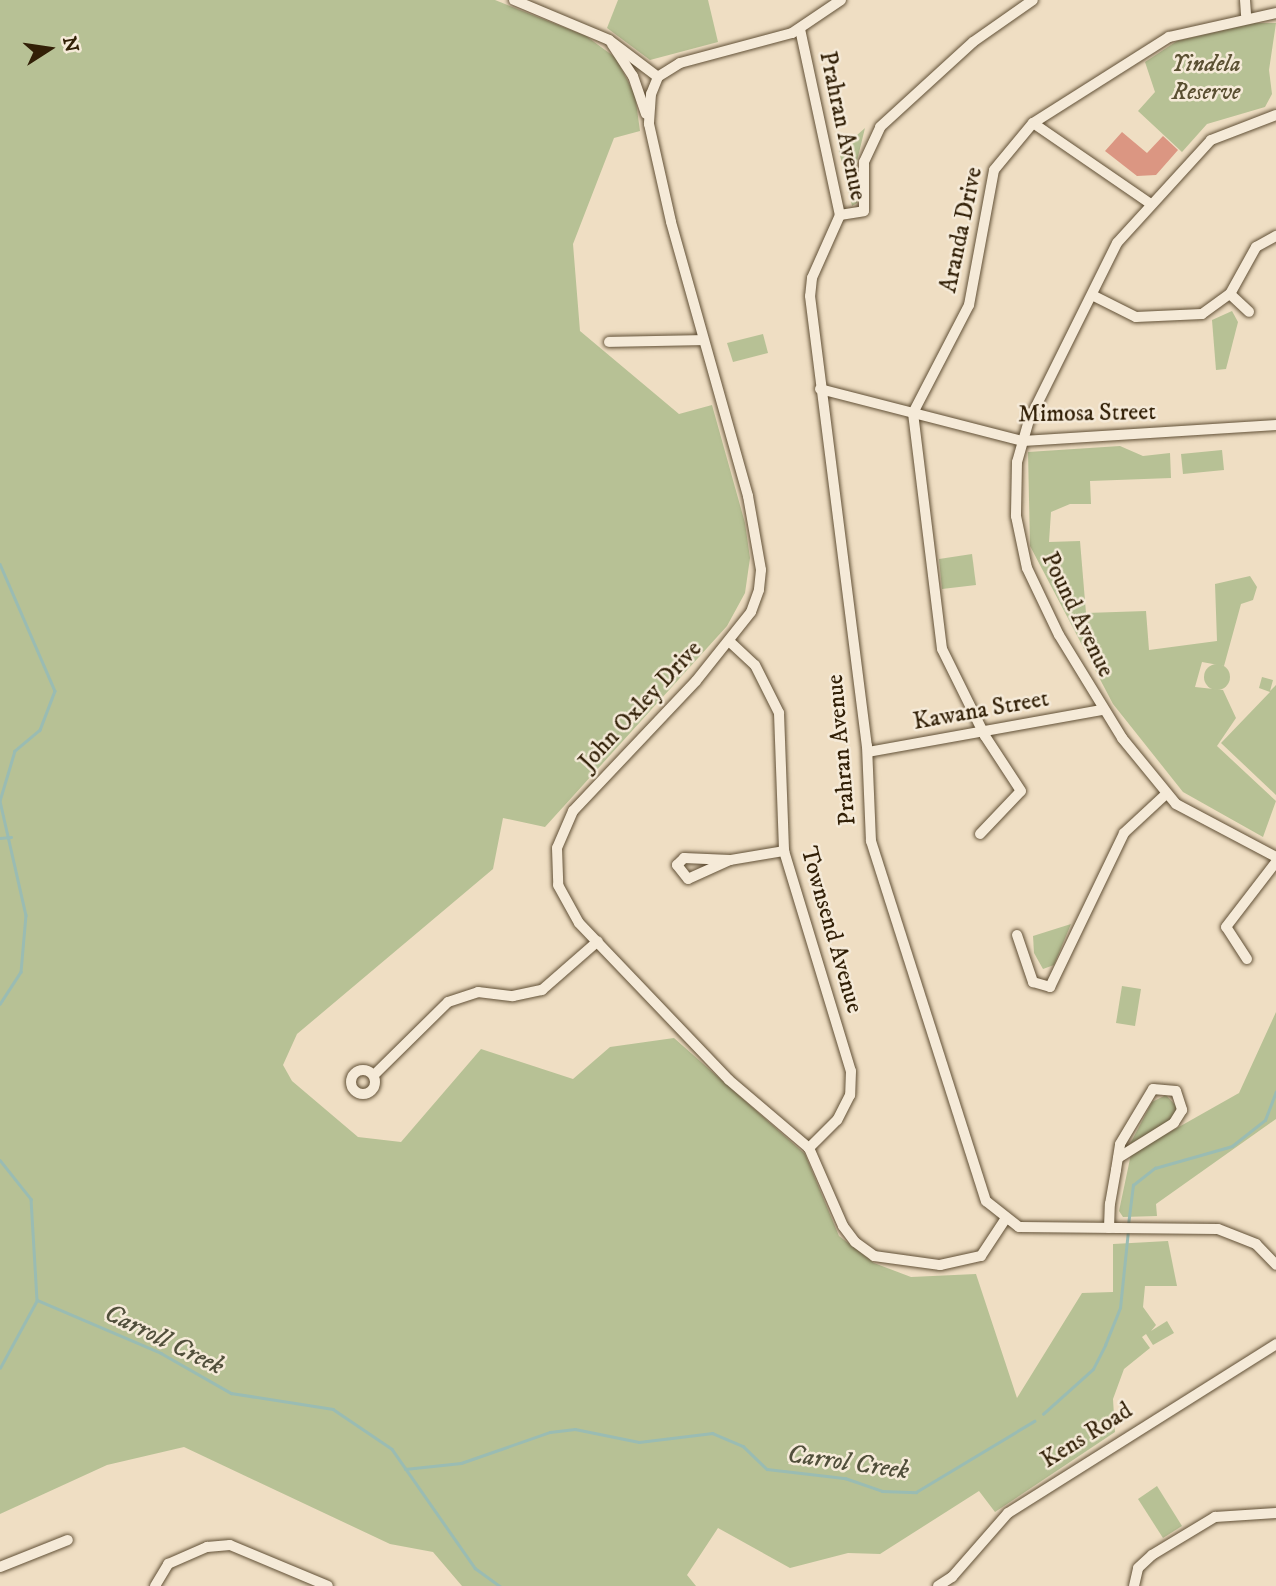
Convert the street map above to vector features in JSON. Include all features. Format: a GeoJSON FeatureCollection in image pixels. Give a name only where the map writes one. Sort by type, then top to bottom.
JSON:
{"type":"FeatureCollection","features":[{"type":"Feature","properties":{"kind":"street"},"geometry":{"type":"LineString","coordinates":[[514,0],[609,40],[658,77],[680,63],[800,29]]}},
{"type":"Feature","properties":{"kind":"street","name":"Prahran Avenue"},"geometry":{"type":"LineString","coordinates":[[841,0],[800,29],[840,215],[810,286],[820,389],[868,752],[876,861],[977,1178],[986,1200],[1004,1221]]}},
{"type":"Feature","properties":{"kind":"street"},"geometry":{"type":"LineString","coordinates":[[840,215],[864,211],[864,162],[880,127],[973,41],[1032,0]]}},
{"type":"Feature","properties":{"kind":"street"},"geometry":{"type":"LineString","coordinates":[[1245,0],[1246,15]]}},
{"type":"Feature","properties":{"kind":"street","name":"Aranda Drive"},"geometry":{"type":"LineString","coordinates":[[913,413],[969,305],[994,170],[1033,123],[1170,37],[1246,15],[1276,13]]}},
{"type":"Feature","properties":{"kind":"street"},"geometry":{"type":"LineString","coordinates":[[609,40],[633,76],[649,124]]}},
{"type":"Feature","properties":{"kind":"street","name":"John Oxley Drive"},"geometry":{"type":"LineString","coordinates":[[658,77],[648,107],[649,124],[702,340],[744,484],[761,570],[751,612],[729,641],[573,811],[563,830],[555,864],[558,885],[565,905],[729,1080],[809,1148],[843,1226],[874,1255],[914,1264],[966,1262],[981,1256],[1004,1221]]}},
{"type":"Feature","properties":{"kind":"street","name":"Pound Avenue"},"geometry":{"type":"LineString","coordinates":[[1276,115],[1211,140],[1118,243],[1023,441],[1016,516],[1027,568],[1102,710],[1166,794],[1186,811],[1276,859]]}},
{"type":"Feature","properties":{"kind":"street"},"geometry":{"type":"LineString","coordinates":[[1033,123],[1152,204]]}},
{"type":"Feature","properties":{"kind":"street"},"geometry":{"type":"LineString","coordinates":[[1092,295],[1148,319],[1202,314],[1230,294],[1256,247],[1276,236]]}},
{"type":"Feature","properties":{"kind":"street"},"geometry":{"type":"LineString","coordinates":[[1230,294],[1249,312]]}},
{"type":"Feature","properties":{"kind":"street"},"geometry":{"type":"LineString","coordinates":[[609,342],[679,345],[702,340]]}},
{"type":"Feature","properties":{"kind":"street","name":"Mimosa Street"},"geometry":{"type":"LineString","coordinates":[[820,389],[1023,441],[1276,425]]}},
{"type":"Feature","properties":{"kind":"street"},"geometry":{"type":"LineString","coordinates":[[913,413],[940,641],[984,732],[1021,791],[980,834]]}},
{"type":"Feature","properties":{"kind":"street","name":"Townsend Avenue"},"geometry":{"type":"LineString","coordinates":[[729,641],[755,666],[779,713],[784,852],[851,1071],[850,1095],[838,1120],[809,1148]]}},
{"type":"Feature","properties":{"kind":"street","name":"Kawana Street"},"geometry":{"type":"LineString","coordinates":[[868,752],[1102,710]]}},
{"type":"Feature","properties":{"kind":"street"},"geometry":{"type":"LineString","coordinates":[[1017,935],[1033,982],[1050,987],[1124,833],[1166,794]]}},
{"type":"Feature","properties":{"kind":"street"},"geometry":{"type":"LineString","coordinates":[[730,860],[784,852]]}},
{"type":"Feature","properties":{"kind":"street"},"geometry":{"type":"LineString","coordinates":[[1247,958],[1226,928],[1276,859]]}},
{"type":"Feature","properties":{"kind":"street"},"geometry":{"type":"LineString","coordinates":[[374,1075],[448,1002],[478,992],[513,996],[542,990],[598,941]]}},
{"type":"Feature","properties":{"kind":"street"},"geometry":{"type":"LineString","coordinates":[[1109,1228],[1118,1158],[1120,1144],[1153,1089],[1176,1091],[1182,1110],[1174,1123],[1118,1158]]}},
{"type":"Feature","properties":{"kind":"street"},"geometry":{"type":"LineString","coordinates":[[1004,1221],[1044,1230],[1219,1229],[1256,1244],[1276,1265]]}},
{"type":"Feature","properties":{"kind":"street","name":"Kens Road"},"geometry":{"type":"LineString","coordinates":[[938,1586],[952,1577],[1008,1513],[1276,1344]]}},
{"type":"Feature","properties":{"kind":"street"},"geometry":{"type":"LineString","coordinates":[[1134,1586],[1138,1568],[1152,1555],[1215,1517],[1276,1513]]}},
{"type":"Feature","properties":{"kind":"street"},"geometry":{"type":"LineString","coordinates":[[0,1567],[68,1540]]}},
{"type":"Feature","properties":{"kind":"street"},"geometry":{"type":"LineString","coordinates":[[155,1586],[168,1564],[207,1547],[230,1545],[328,1586]]}},
{"type":"Feature","properties":{"kind":"green space"},"geometry":{"type":"Polygon","coordinates":[[[0,0],[495,0],[586,36],[616,58],[635,95],[640,131],[614,138],[573,244],[580,331],[679,414],[712,405],[745,523],[750,558],[745,593],[727,626],[545,827],[503,818],[493,869],[297,1034],[283,1065],[292,1081],[358,1137],[401,1142],[481,1049],[573,1079],[610,1047],[674,1038],[805,1154],[839,1236],[874,1263],[911,1277],[976,1274],[1017,1398],[1082,1293],[1113,1292],[1113,1244],[1168,1241],[1177,1286],[1145,1286],[1143,1307],[1156,1325],[1151,1331],[1167,1321],[1174,1333],[1153,1345],[1146,1334],[1142,1337],[1150,1348],[1124,1369],[1113,1399],[1115,1432],[995,1512],[979,1491],[880,1554],[848,1553],[790,1568],[718,1528],[687,1575],[696,1586],[462,1586],[433,1552],[390,1544],[184,1447],[107,1465],[0,1514],[0,0]]]}},
{"type":"Feature","properties":{"kind":"green space"},"geometry":{"type":"Polygon","coordinates":[[[618,0],[708,0],[718,42],[650,60],[607,28],[618,0]]]}},
{"type":"Feature","properties":{"kind":"green space","name":"Yindela Reserve"},"geometry":{"type":"Polygon","coordinates":[[[1255,23],[1276,23],[1269,70],[1272,94],[1265,107],[1207,124],[1182,152],[1138,111],[1155,92],[1145,62],[1177,41],[1255,23]]]}},
{"type":"Feature","properties":{"kind":"green space"},"geometry":{"type":"Polygon","coordinates":[[[865,128],[856,165],[857,203],[852,206],[839,151],[865,128]]]}},
{"type":"Feature","properties":{"kind":"green space"},"geometry":{"type":"Polygon","coordinates":[[[1232,311],[1238,322],[1226,369],[1216,370],[1212,320],[1232,311]]]}},
{"type":"Feature","properties":{"kind":"green space"},"geometry":{"type":"Polygon","coordinates":[[[763,334],[768,353],[733,362],[727,343],[763,334]]]}},
{"type":"Feature","properties":{"kind":"green space"},"geometry":{"type":"Polygon","coordinates":[[[1120,446],[1143,456],[1170,453],[1171,478],[1090,481],[1091,504],[1070,504],[1051,512],[1049,542],[1080,541],[1086,613],[1146,611],[1149,650],[1217,641],[1215,584],[1250,576],[1257,587],[1253,600],[1241,604],[1224,666],[1202,662],[1195,687],[1223,690],[1236,718],[1217,746],[1276,801],[1263,837],[1183,792],[1113,704],[1030,546],[1028,452],[1120,446]]]}},
{"type":"Feature","properties":{"kind":"green space"},"geometry":{"type":"Polygon","coordinates":[[[1222,450],[1224,470],[1183,474],[1181,454],[1222,450]]]}},
{"type":"Feature","properties":{"kind":"green space"},"geometry":{"type":"Polygon","coordinates":[[[972,554],[976,585],[942,589],[939,559],[972,554]]]}},
{"type":"Feature","properties":{"kind":"green space"},"geometry":{"type":"Polygon","coordinates":[[[1217,664],[1226,668],[1230,677],[1226,686],[1217,690],[1208,686],[1204,677],[1208,668],[1217,664]]]}},
{"type":"Feature","properties":{"kind":"green space"},"geometry":{"type":"Polygon","coordinates":[[[1262,677],[1273,680],[1270,691],[1276,685],[1276,795],[1221,743],[1270,692],[1259,688],[1262,677]]]}},
{"type":"Feature","properties":{"kind":"green space"},"geometry":{"type":"Polygon","coordinates":[[[1071,924],[1054,965],[1043,969],[1034,953],[1033,936],[1071,924]]]}},
{"type":"Feature","properties":{"kind":"green space"},"geometry":{"type":"Polygon","coordinates":[[[1122,986],[1141,989],[1135,1026],[1116,1023],[1122,986]]]}},
{"type":"Feature","properties":{"kind":"green space"},"geometry":{"type":"Polygon","coordinates":[[[1276,1012],[1276,1119],[1156,1204],[1157,1216],[1123,1217],[1119,1211],[1131,1154],[1239,1093],[1276,1012]]]}},
{"type":"Feature","properties":{"kind":"green space"},"geometry":{"type":"Polygon","coordinates":[[[1166,1095],[1177,1107],[1173,1119],[1130,1144],[1152,1102],[1166,1095]]]}},
{"type":"Feature","properties":{"kind":"green space"},"geometry":{"type":"Polygon","coordinates":[[[1157,1486],[1182,1526],[1163,1538],[1138,1499],[1157,1486]]]}},
{"type":"Feature","properties":{"kind":"building"},"geometry":{"type":"Polygon","coordinates":[[[1122,132],[1147,153],[1163,136],[1178,150],[1156,175],[1137,176],[1105,151],[1122,132]]]}},
{"type":"Feature","properties":{"kind":"waterway","name":"Carroll Creek"},"geometry":{"type":"LineString","coordinates":[[0,564],[55,691],[40,730],[15,751],[0,801],[26,915],[21,972],[0,1004]]}},
{"type":"Feature","properties":{"kind":"waterway","name":"Carroll Creek"},"geometry":{"type":"LineString","coordinates":[[0,838],[11,837]]}},
{"type":"Feature","properties":{"kind":"waterway","name":"Carrol Creek"},"geometry":{"type":"LineString","coordinates":[[1128,1225],[1133,1185],[1155,1168],[1232,1146],[1265,1120],[1276,1092]]}},
{"type":"Feature","properties":{"kind":"waterway","name":"Carroll Creek"},"geometry":{"type":"LineString","coordinates":[[0,1160],[31,1199],[37,1300],[161,1353],[231,1393],[333,1409],[392,1449],[475,1568],[500,1586]]}},
{"type":"Feature","properties":{"kind":"waterway","name":"Carrol Creek"},"geometry":{"type":"LineString","coordinates":[[1043,1414],[1093,1369],[1105,1345],[1120,1308],[1128,1231]]}},
{"type":"Feature","properties":{"kind":"waterway"},"geometry":{"type":"LineString","coordinates":[[0,1368],[37,1300]]}},
{"type":"Feature","properties":{"kind":"waterway","name":"Carrol Creek"},"geometry":{"type":"LineString","coordinates":[[405,1469],[461,1463],[550,1432],[575,1429],[639,1442],[712,1433],[743,1446],[767,1469],[845,1478],[882,1491],[916,1492],[1034,1421]]}}]}
